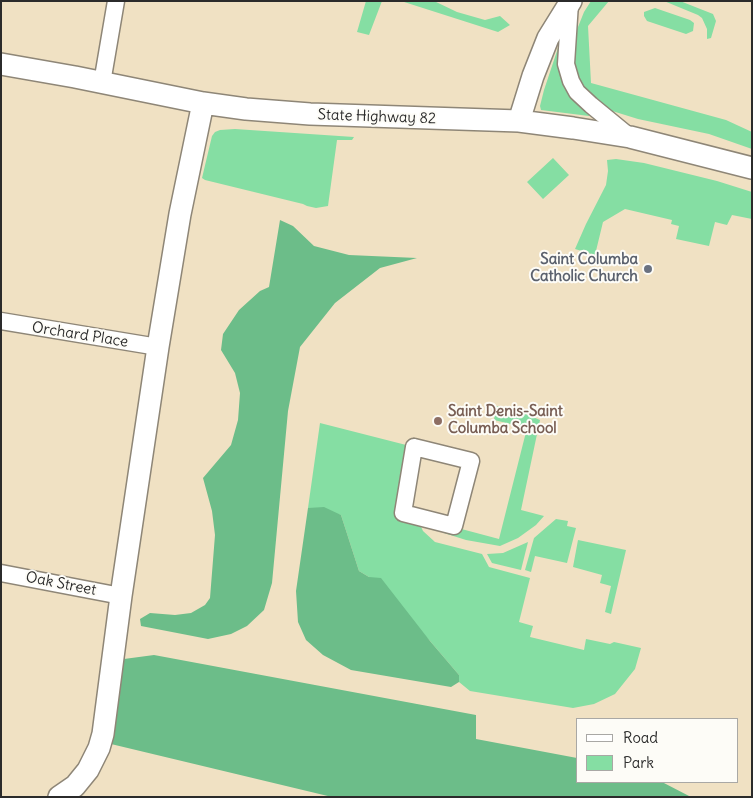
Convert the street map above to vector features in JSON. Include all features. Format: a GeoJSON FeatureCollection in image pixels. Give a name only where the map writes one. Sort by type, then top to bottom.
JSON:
{"type":"FeatureCollection","features":[{"type":"Feature","properties":{"kind":"main road"},"geometry":{"type":"LineString","coordinates":[[519,121],[533,76],[548,38],[571,1]]}},
{"type":"Feature","properties":{"kind":"main road","name":"State Highway 82"},"geometry":{"type":"LineString","coordinates":[[1,64],[203,103],[310,114],[519,121],[630,136],[752,168]]}},
{"type":"Feature","properties":{"kind":"main road"},"geometry":{"type":"LineString","coordinates":[[59,797],[75,786],[88,770],[99,748],[103,734],[121,596],[158,347],[180,214],[203,103]]}},
{"type":"Feature","properties":{"kind":"street"},"geometry":{"type":"LineString","coordinates":[[102,83],[116,1]]}},
{"type":"Feature","properties":{"kind":"street"},"geometry":{"type":"LineString","coordinates":[[571,1],[566,64],[571,81],[577,92],[584,99],[630,136]]}},
{"type":"Feature","properties":{"kind":"street","name":"Orchard Place"},"geometry":{"type":"LineString","coordinates":[[1,321],[158,347]]}},
{"type":"Feature","properties":{"kind":"street"},"geometry":{"type":"LineString","coordinates":[[414,446],[471,460],[454,526],[427,520],[403,513],[414,446]]}},
{"type":"Feature","properties":{"kind":"street","name":"Oak Street"},"geometry":{"type":"LineString","coordinates":[[1,573],[121,596]]}},
{"type":"Feature","properties":{"kind":"green space"},"geometry":{"type":"Polygon","coordinates":[[[366,1],[382,1],[369,35],[357,32],[366,1]]]}},
{"type":"Feature","properties":{"kind":"green space"},"geometry":{"type":"Polygon","coordinates":[[[401,1],[434,1],[457,12],[485,20],[500,16],[510,25],[498,32],[401,1]]]}},
{"type":"Feature","properties":{"kind":"green space"},"geometry":{"type":"Polygon","coordinates":[[[591,1],[609,1],[588,26],[591,83],[726,120],[752,132],[752,149],[709,134],[638,119],[609,110],[594,99],[581,85],[574,68],[572,53],[576,32],[584,12],[591,1]]]}},
{"type":"Feature","properties":{"kind":"green space"},"geometry":{"type":"Polygon","coordinates":[[[664,1],[680,1],[713,14],[716,21],[711,38],[707,39],[707,29],[702,18],[664,1]]]}},
{"type":"Feature","properties":{"kind":"green space"},"geometry":{"type":"Polygon","coordinates":[[[655,8],[690,20],[694,23],[693,31],[686,34],[647,21],[644,12],[655,8]]]}},
{"type":"Feature","properties":{"kind":"green space"},"geometry":{"type":"Polygon","coordinates":[[[558,48],[560,48],[590,113],[589,116],[541,110],[540,106],[544,90],[558,48]]]}},
{"type":"Feature","properties":{"kind":"green space"},"geometry":{"type":"Polygon","coordinates":[[[235,129],[354,137],[352,140],[337,140],[328,206],[316,208],[307,206],[202,178],[212,136],[220,130],[235,129]]]}},
{"type":"Feature","properties":{"kind":"green space"},"geometry":{"type":"Polygon","coordinates":[[[553,158],[569,175],[543,199],[527,182],[553,158]]]}},
{"type":"Feature","properties":{"kind":"green space"},"geometry":{"type":"Polygon","coordinates":[[[616,159],[644,163],[717,181],[752,192],[752,219],[732,215],[727,225],[715,222],[709,246],[676,239],[679,226],[671,224],[672,220],[625,209],[603,222],[595,255],[575,249],[606,185],[607,160],[616,159]]]}},
{"type":"Feature","properties":{"kind":"green space"},"geometry":{"type":"Polygon","coordinates":[[[280,220],[293,226],[314,246],[349,255],[417,258],[380,268],[335,303],[300,347],[288,411],[272,583],[264,610],[247,626],[231,634],[208,639],[141,626],[140,619],[150,613],[175,615],[191,613],[205,605],[210,598],[215,535],[212,511],[203,478],[231,445],[238,420],[240,393],[235,373],[221,350],[223,334],[239,310],[260,291],[269,287],[280,220]]]}},
{"type":"Feature","properties":{"kind":"green space"},"geometry":{"type":"Polygon","coordinates":[[[496,406],[521,412],[540,420],[521,510],[544,516],[536,525],[518,538],[500,546],[466,540],[444,533],[439,523],[499,539],[527,428],[494,420],[496,406]]]}},
{"type":"Feature","properties":{"kind":"green space"},"geometry":{"type":"Polygon","coordinates":[[[320,423],[414,447],[403,513],[416,516],[423,531],[435,542],[482,554],[489,567],[530,578],[519,622],[533,626],[530,637],[584,650],[586,639],[610,644],[614,642],[641,648],[635,669],[615,694],[594,704],[573,708],[470,691],[459,682],[459,675],[430,641],[369,577],[359,571],[341,515],[308,508],[320,423]]]}},
{"type":"Feature","properties":{"kind":"green space"},"geometry":{"type":"Polygon","coordinates":[[[324,507],[341,515],[359,571],[369,577],[381,578],[459,675],[459,682],[451,687],[351,670],[323,655],[306,640],[298,622],[296,591],[308,508],[324,507]]]}},
{"type":"Feature","properties":{"kind":"green space"},"geometry":{"type":"Polygon","coordinates":[[[556,519],[568,521],[567,526],[576,528],[567,563],[535,556],[531,572],[525,570],[534,538],[556,519]]]}},
{"type":"Feature","properties":{"kind":"green space"},"geometry":{"type":"Polygon","coordinates":[[[578,540],[626,550],[611,614],[605,612],[611,586],[600,583],[602,575],[573,567],[578,540]]]}},
{"type":"Feature","properties":{"kind":"green space"},"geometry":{"type":"Polygon","coordinates":[[[528,542],[521,570],[492,563],[487,554],[503,553],[528,542]]]}},
{"type":"Feature","properties":{"kind":"green space"},"geometry":{"type":"Polygon","coordinates":[[[154,655],[476,715],[476,739],[576,758],[576,783],[664,783],[691,797],[332,797],[111,744],[119,670],[124,659],[154,655]]]}},
{"type":"Feature","properties":{"kind":"place","name":"Saint Columba Catholic Church"},"geometry":{"type":"Point","coordinates":[648,269]}},
{"type":"Feature","properties":{"kind":"place","name":"Saint Denis-Saint Columba School"},"geometry":{"type":"Point","coordinates":[438,421]}}]}
